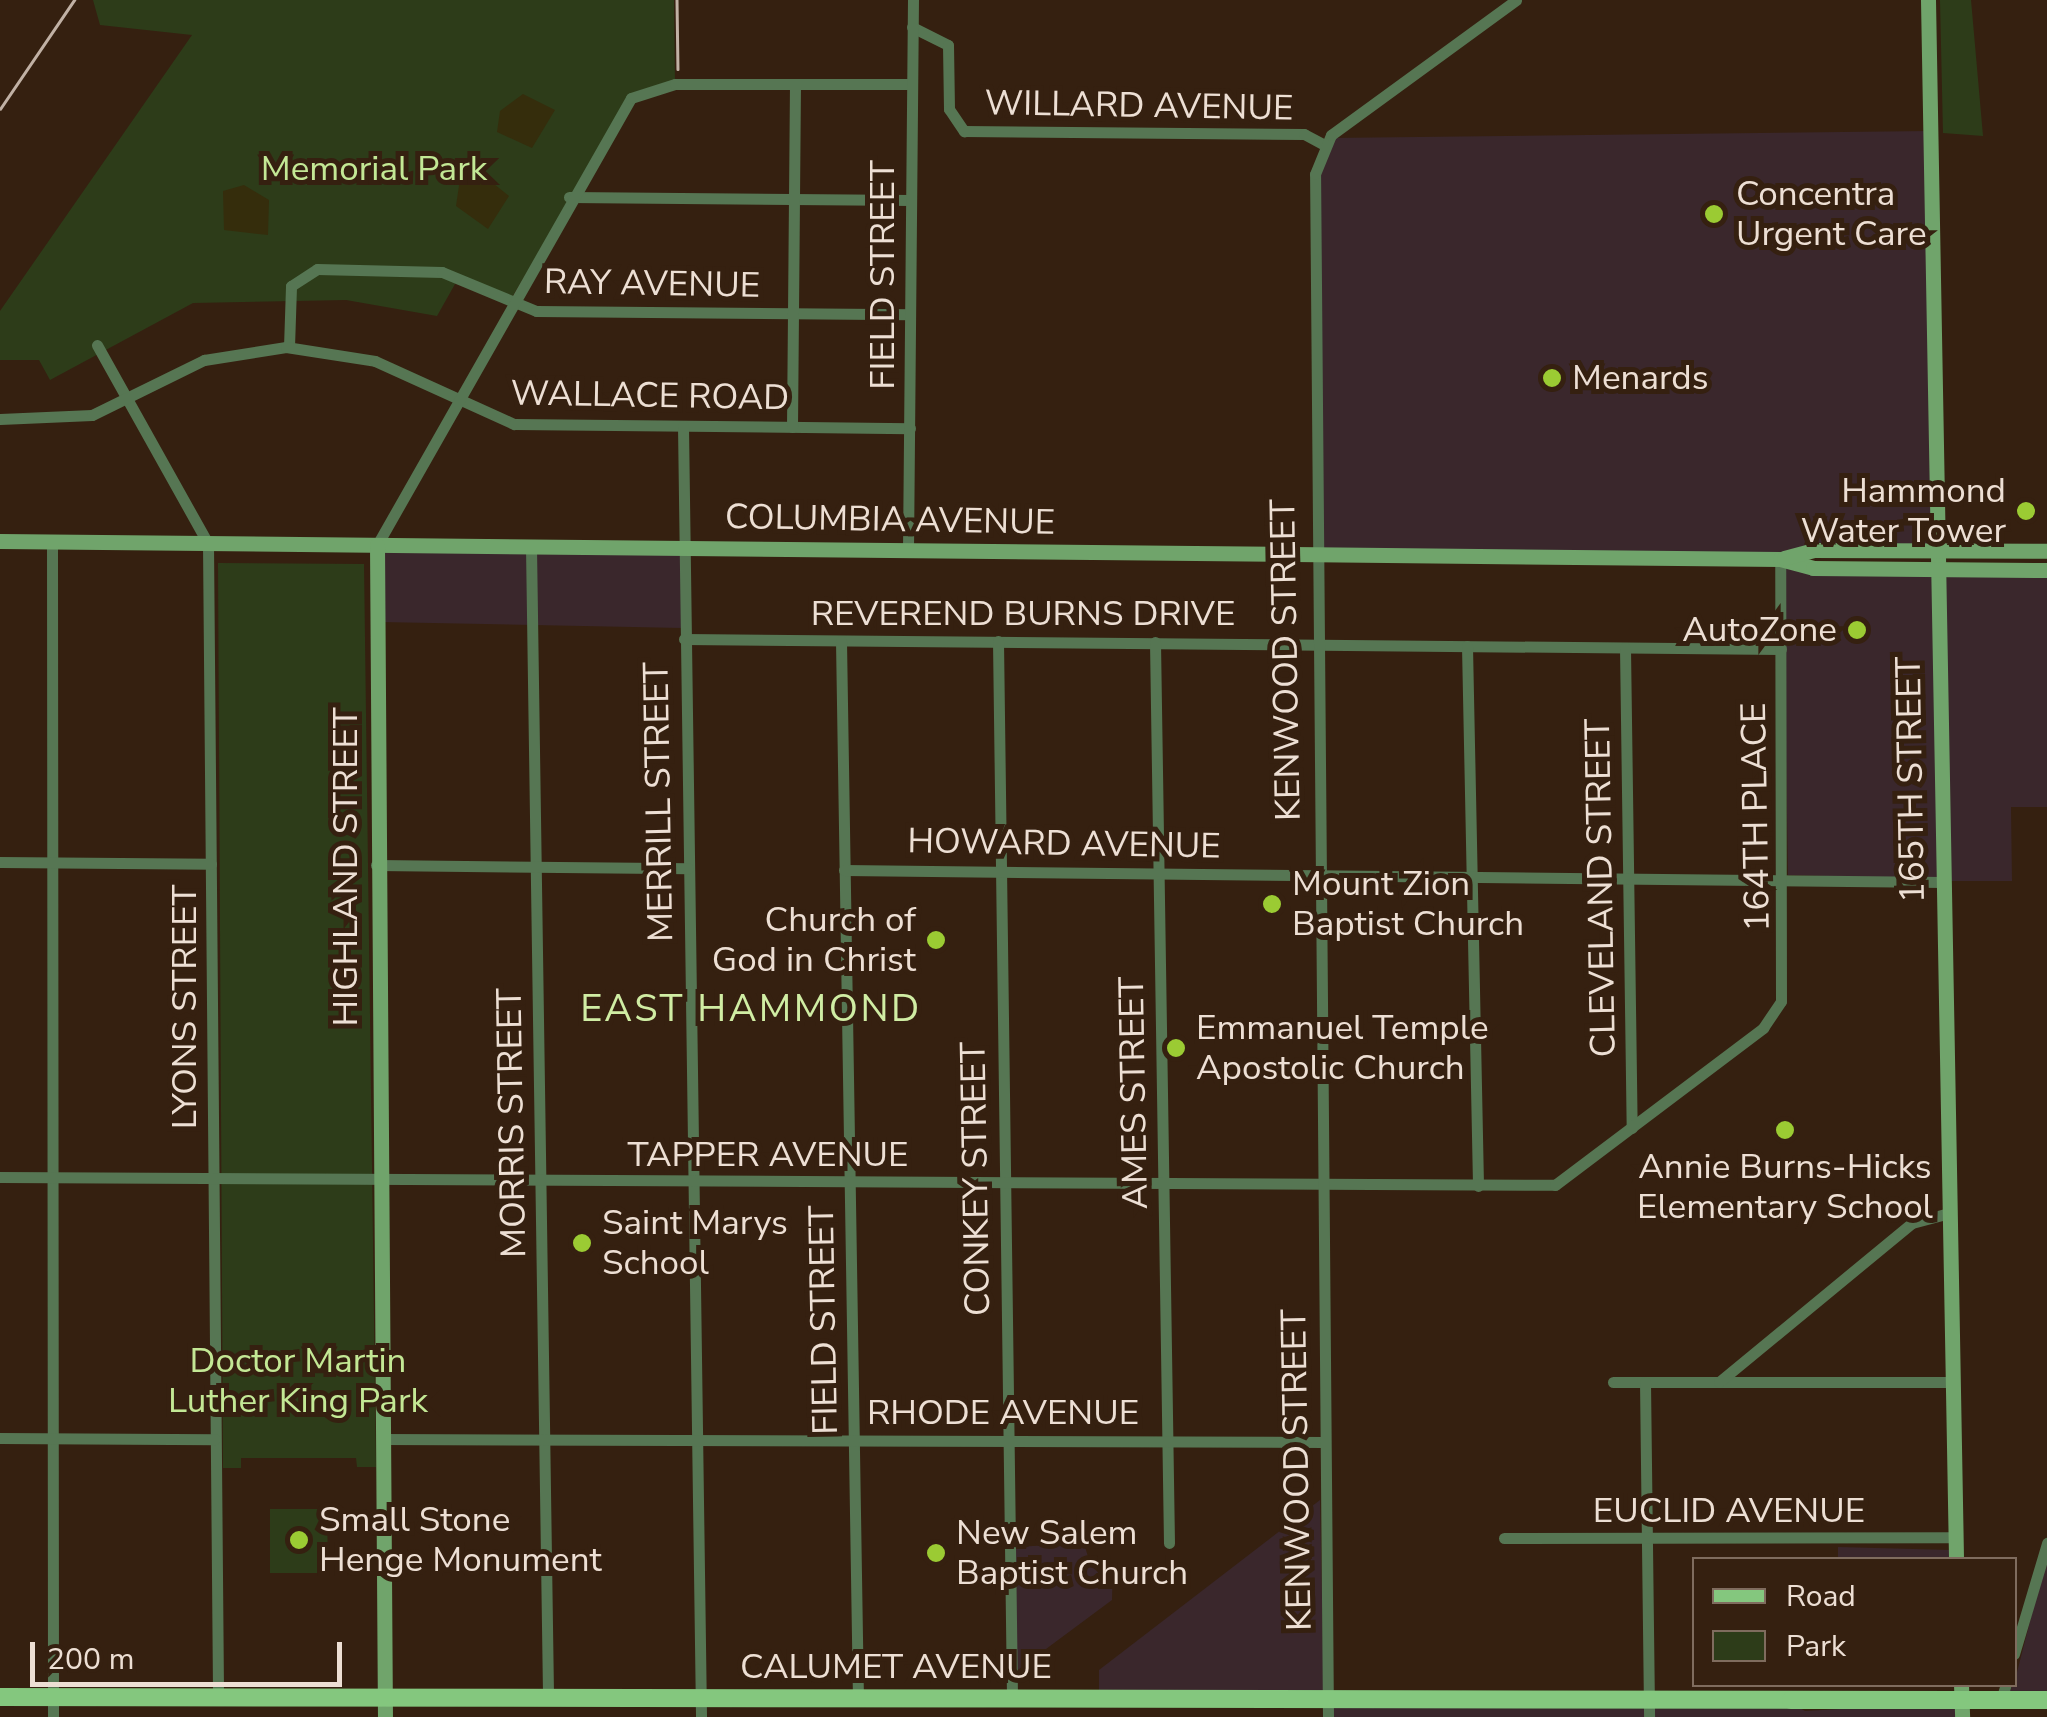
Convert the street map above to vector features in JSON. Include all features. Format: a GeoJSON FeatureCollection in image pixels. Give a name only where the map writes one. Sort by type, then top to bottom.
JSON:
{"type":"FeatureCollection","features":[{"type":"Feature","properties":{"kind":"main road","name":"CALUMET AVENUE"},"geometry":{"type":"LineString","coordinates":[[0,1697],[218,1698],[386,1708],[548,1698],[701,1708],[858,1699],[1011,1708],[1649,1709],[1791,1700],[1960,1700],[2004,1692],[2047,1700]]}},
{"type":"Feature","properties":{"kind":"street","name":"FIELD STREET"},"geometry":{"type":"LineString","coordinates":[[908,550],[913,0]]}},
{"type":"Feature","properties":{"kind":"street"},"geometry":{"type":"LineString","coordinates":[[1323,144],[1516,0]]}},
{"type":"Feature","properties":{"kind":"street","name":"165TH STREET"},"geometry":{"type":"LineString","coordinates":[[1928,0],[1956,1557]]}},
{"type":"Feature","properties":{"kind":"street","name":"WILLARD AVENUE"},"geometry":{"type":"LineString","coordinates":[[912,27],[948,45],[949,109],[964,131],[1304,134],[1323,144]]}},
{"type":"Feature","properties":{"kind":"street"},"geometry":{"type":"LineString","coordinates":[[792,427],[795,85],[912,84]]}},
{"type":"Feature","properties":{"kind":"street","name":"HIGHLAND STREET"},"geometry":{"type":"LineString","coordinates":[[386,1708],[376,866],[377,545],[453,400],[612,121],[643,91],[795,85]]}},
{"type":"Feature","properties":{"kind":"street","name":"KENWOOD STREET"},"geometry":{"type":"LineString","coordinates":[[1323,144],[1315,174],[1312,554],[1328,1708]]}},
{"type":"Feature","properties":{"kind":"street"},"geometry":{"type":"LineString","coordinates":[[569,197],[911,200]]}},
{"type":"Feature","properties":{"kind":"street","name":"RAY AVENUE"},"geometry":{"type":"LineString","coordinates":[[289,347],[291,286],[309,270],[442,272],[536,311],[910,314]]}},
{"type":"Feature","properties":{"kind":"street","name":"LYONS STREET"},"geometry":{"type":"LineString","coordinates":[[97,346],[208,544],[218,1698]]}},
{"type":"Feature","properties":{"kind":"street","name":"WALLACE ROAD"},"geometry":{"type":"LineString","coordinates":[[0,420],[80,418],[204,360],[289,347],[375,361],[453,400],[514,424],[910,428]]}},
{"type":"Feature","properties":{"kind":"street","name":"MERRILL STREET"},"geometry":{"type":"LineString","coordinates":[[684,426],[701,1708]]}},
{"type":"Feature","properties":{"kind":"street","name":"COLUMBIA AVENUE"},"geometry":{"type":"LineString","coordinates":[[0,541],[1780,559],[1936,570],[2047,570]]}},
{"type":"Feature","properties":{"kind":"street"},"geometry":{"type":"LineString","coordinates":[[52,542],[53,1717]]}},
{"type":"Feature","properties":{"kind":"street","name":"MORRIS STREET"},"geometry":{"type":"LineString","coordinates":[[531,547],[548,1698]]}},
{"type":"Feature","properties":{"kind":"street","name":"COLUMBIA AVENUE"},"geometry":{"type":"LineString","coordinates":[[1780,559],[1813,550],[2047,550]]}},
{"type":"Feature","properties":{"kind":"street","name":"164TH PLACE"},"geometry":{"type":"LineString","coordinates":[[1732,1053],[1763,1028],[1784,994],[1780,559]]}},
{"type":"Feature","properties":{"kind":"street","name":"REVEREND BURNS DRIVE"},"geometry":{"type":"LineString","coordinates":[[684,640],[1781,649]]}},
{"type":"Feature","properties":{"kind":"street","name":"FIELD STREET"},"geometry":{"type":"LineString","coordinates":[[841,641],[858,1699]]}},
{"type":"Feature","properties":{"kind":"street","name":"CONKEY STREET"},"geometry":{"type":"LineString","coordinates":[[998,641],[1011,1708]]}},
{"type":"Feature","properties":{"kind":"street","name":"AMES STREET"},"geometry":{"type":"LineString","coordinates":[[1155,642],[1169,1543]]}},
{"type":"Feature","properties":{"kind":"street"},"geometry":{"type":"LineString","coordinates":[[1468,646],[1478,1186]]}},
{"type":"Feature","properties":{"kind":"street","name":"CLEVELAND STREET"},"geometry":{"type":"LineString","coordinates":[[1624,648],[1632,1128]]}},
{"type":"Feature","properties":{"kind":"street"},"geometry":{"type":"LineString","coordinates":[[0,862],[211,864]]}},
{"type":"Feature","properties":{"kind":"street"},"geometry":{"type":"LineString","coordinates":[[376,866],[688,868]]}},
{"type":"Feature","properties":{"kind":"street","name":"HOWARD AVENUE"},"geometry":{"type":"LineString","coordinates":[[844,870],[1943,882]]}},
{"type":"Feature","properties":{"kind":"street","name":"TAPPER AVENUE"},"geometry":{"type":"LineString","coordinates":[[0,1177],[1163,1186],[1554,1185],[1732,1053]]}},
{"type":"Feature","properties":{"kind":"street"},"geometry":{"type":"LineString","coordinates":[[1719,1382],[1912,1223],[1950,1212]]}},
{"type":"Feature","properties":{"kind":"street"},"geometry":{"type":"LineString","coordinates":[[1612,1382],[1952,1382]]}},
{"type":"Feature","properties":{"kind":"street"},"geometry":{"type":"LineString","coordinates":[[1645,1382],[1649,1709]]}},
{"type":"Feature","properties":{"kind":"street"},"geometry":{"type":"LineString","coordinates":[[0,1438],[215,1439]]}},
{"type":"Feature","properties":{"kind":"street","name":"RHODE AVENUE"},"geometry":{"type":"LineString","coordinates":[[382,1438],[1324,1442]]}},
{"type":"Feature","properties":{"kind":"street","name":"EUCLID AVENUE"},"geometry":{"type":"LineString","coordinates":[[1504,1538],[1955,1537]]}},
{"type":"Feature","properties":{"kind":"street"},"geometry":{"type":"LineString","coordinates":[[2017,1644],[2047,1543]]}},
{"type":"Feature","properties":{"kind":"shaded area"},"geometry":{"type":"Polygon","coordinates":[[[1929,131],[1933,548],[1777,556],[1314,552],[1317,174],[1330,138],[1929,131]]]}},
{"type":"Feature","properties":{"kind":"shaded area"},"geometry":{"type":"Polygon","coordinates":[[[381,548],[681,550],[682,628],[380,622],[381,548]]]}},
{"type":"Feature","properties":{"kind":"shaded area"},"geometry":{"type":"Polygon","coordinates":[[[1783,563],[1933,575],[1940,879],[1788,875],[1783,563]]]}},
{"type":"Feature","properties":{"kind":"shaded area"},"geometry":{"type":"Polygon","coordinates":[[[2047,572],[2047,807],[2011,807],[2012,881],[1946,881],[1940,573],[2047,572]]]}},
{"type":"Feature","properties":{"kind":"shaded area"},"geometry":{"type":"Polygon","coordinates":[[[1320,1500],[1324,1697],[1099,1696],[1099,1670],[1320,1500]]]}},
{"type":"Feature","properties":{"kind":"shaded area"},"geometry":{"type":"Polygon","coordinates":[[[1084,1543],[1088,1557],[1113,1563],[1112,1600],[1015,1672],[1014,1547],[1084,1543]]]}},
{"type":"Feature","properties":{"kind":"shaded area"},"geometry":{"type":"Polygon","coordinates":[[[1838,1547],[1952,1550],[1953,1557],[1838,1557],[1838,1547]]]}},
{"type":"Feature","properties":{"kind":"shaded area"},"geometry":{"type":"Polygon","coordinates":[[[2047,1555],[2047,1696],[2006,1696],[2012,1687],[2017,1687],[2017,1672],[2047,1555]]]}},
{"type":"Feature","properties":{"kind":"shaded area"},"geometry":{"type":"Polygon","coordinates":[[[1331,1702],[1790,1702],[1805,1711],[1959,1702],[1959,1717],[1331,1717],[1331,1702]]]}},
{"type":"Feature","properties":{"kind":"green space","name":"Memorial Park"},"geometry":{"type":"Polygon","coordinates":[[[93,0],[674,0],[675,84],[631,98],[509,302],[459,277],[437,316],[346,300],[193,303],[50,380],[39,360],[0,360],[0,311],[192,35],[100,25],[93,0]]]}},
{"type":"Feature","properties":{"kind":"green space"},"geometry":{"type":"Polygon","coordinates":[[[1940,0],[1971,0],[1983,136],[1943,133],[1940,0]]]}},
{"type":"Feature","properties":{"kind":"green space","name":"Doctor Martin Luther King Park"},"geometry":{"type":"Polygon","coordinates":[[[218,563],[364,564],[376,1467],[357,1467],[356,1458],[241,1458],[241,1468],[223,1468],[218,563]]]}},
{"type":"Feature","properties":{"kind":"green space"},"geometry":{"type":"Polygon","coordinates":[[[270,1509],[327,1509],[328,1573],[270,1573],[270,1509]]]}},
{"type":"Feature","properties":{"kind":"sand"},"geometry":{"type":"Polygon","coordinates":[[[523,94],[555,110],[532,148],[497,132],[500,111],[523,94]]]}},
{"type":"Feature","properties":{"kind":"sand"},"geometry":{"type":"Polygon","coordinates":[[[474,168],[509,196],[488,229],[456,206],[460,179],[474,168]]]}},
{"type":"Feature","properties":{"kind":"sand"},"geometry":{"type":"Polygon","coordinates":[[[244,185],[269,200],[268,235],[224,230],[223,191],[244,185]]]}},
{"type":"Feature","properties":{"kind":"railway"},"geometry":{"type":"LineString","coordinates":[[0,109],[74,0]]}},
{"type":"Feature","properties":{"kind":"railway"},"geometry":{"type":"LineString","coordinates":[[677,0],[678,69]]}},
{"type":"Feature","properties":{"kind":"place","name":"Concentra Urgent Care"},"geometry":{"type":"Point","coordinates":[1714,214]}},
{"type":"Feature","properties":{"kind":"place","name":"Menards"},"geometry":{"type":"Point","coordinates":[1552,378]}},
{"type":"Feature","properties":{"kind":"place","name":"Hammond Water Tower"},"geometry":{"type":"Point","coordinates":[2026,511]}},
{"type":"Feature","properties":{"kind":"place","name":"AutoZone"},"geometry":{"type":"Point","coordinates":[1857,630]}},
{"type":"Feature","properties":{"kind":"place","name":"Mount Zion Baptist Church"},"geometry":{"type":"Point","coordinates":[1272,904]}},
{"type":"Feature","properties":{"kind":"place","name":"Church of God in Christ"},"geometry":{"type":"Point","coordinates":[936,940]}},
{"type":"Feature","properties":{"kind":"place","name":"Emmanuel Temple Apostolic Church"},"geometry":{"type":"Point","coordinates":[1176,1048]}},
{"type":"Feature","properties":{"kind":"place","name":"Annie Burns-Hicks Elementary School"},"geometry":{"type":"Point","coordinates":[1785,1130]}},
{"type":"Feature","properties":{"kind":"place","name":"Saint Marys School"},"geometry":{"type":"Point","coordinates":[582,1243]}},
{"type":"Feature","properties":{"kind":"place","name":"Small Stone Henge Monument"},"geometry":{"type":"Point","coordinates":[299,1540]}},
{"type":"Feature","properties":{"kind":"place","name":"New Salem Baptist Church"},"geometry":{"type":"Point","coordinates":[936,1553]}},
{"type":"Feature","properties":{"kind":"district","name":"EAST HAMMOND"},"geometry":{"type":"Point","coordinates":[751,1009]}}]}
